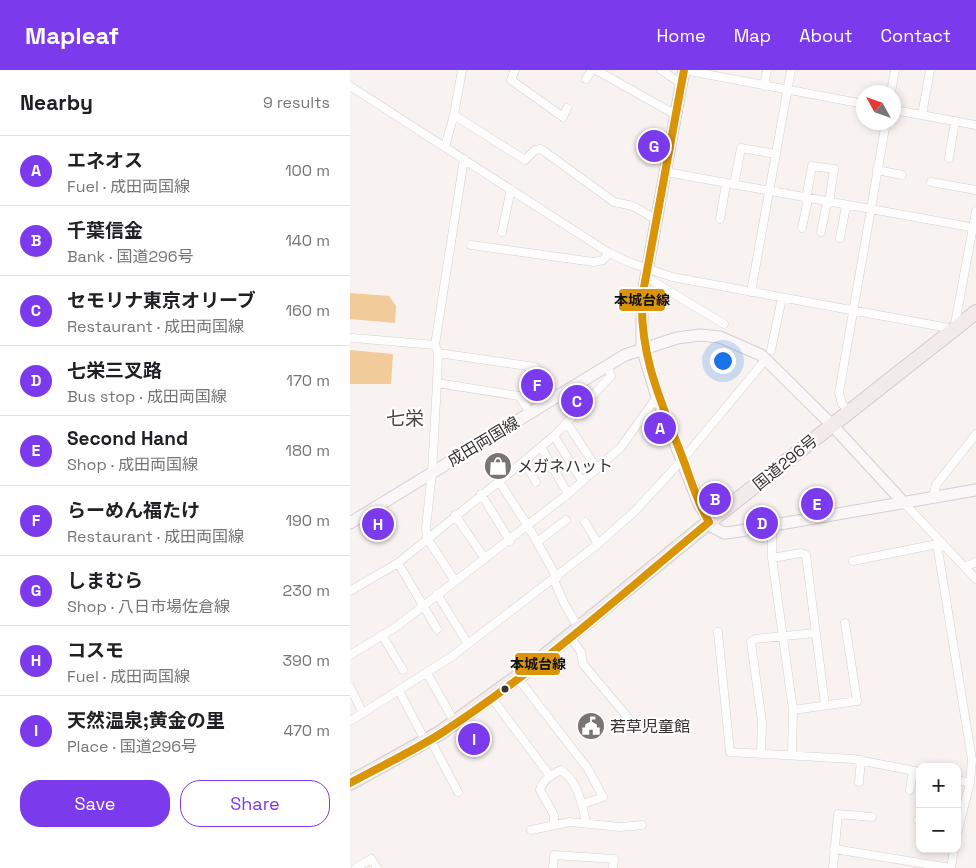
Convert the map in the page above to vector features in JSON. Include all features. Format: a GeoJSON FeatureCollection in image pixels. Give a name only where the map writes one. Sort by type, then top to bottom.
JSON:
{"type":"FeatureCollection","features":[{"type":"Feature","properties":{"kind":"highway","name":"国道296号"},"geometry":{"type":"LineString","coordinates":[[350,783],[428,741],[517,678],[575,633],[709,522],[976,312]]}},
{"type":"Feature","properties":{"kind":"main road"},"geometry":{"type":"LineString","coordinates":[[684,70],[641,314],[642,348],[657,397],[683,459],[699,504],[709,522],[719,531],[724,532],[976,490]]}},
{"type":"Feature","properties":{"kind":"main road","name":"成田両国線"},"geometry":{"type":"LineString","coordinates":[[350,523],[607,365],[642,348],[677,338],[700,335],[720,337],[741,344],[761,355],[832,425],[904,503]]}},
{"type":"Feature","properties":{"kind":"street"},"geometry":{"type":"LineString","coordinates":[[445,147],[454,115],[462,70]]}},
{"type":"Feature","properties":{"kind":"street"},"geometry":{"type":"LineString","coordinates":[[515,70],[512,80],[552,110],[563,117],[567,108]]}},
{"type":"Feature","properties":{"kind":"street"},"geometry":{"type":"LineString","coordinates":[[586,79],[592,70]]}},
{"type":"Feature","properties":{"kind":"street"},"geometry":{"type":"LineString","coordinates":[[596,70],[676,115]]}},
{"type":"Feature","properties":{"kind":"street"},"geometry":{"type":"LineString","coordinates":[[661,70],[682,84]]}},
{"type":"Feature","properties":{"kind":"street"},"geometry":{"type":"LineString","coordinates":[[684,70],[856,103]]}},
{"type":"Feature","properties":{"kind":"street"},"geometry":{"type":"LineString","coordinates":[[764,86],[767,70]]}},
{"type":"Feature","properties":{"kind":"street"},"geometry":{"type":"LineString","coordinates":[[751,292],[791,70]]}},
{"type":"Feature","properties":{"kind":"street"},"geometry":{"type":"LineString","coordinates":[[892,85],[895,70]]}},
{"type":"Feature","properties":{"kind":"street"},"geometry":{"type":"LineString","coordinates":[[922,114],[930,70]]}},
{"type":"Feature","properties":{"kind":"street"},"geometry":{"type":"LineString","coordinates":[[350,86],[609,253],[631,263],[672,277],[954,329],[976,211]]}},
{"type":"Feature","properties":{"kind":"street"},"geometry":{"type":"LineString","coordinates":[[901,111],[976,125]]}},
{"type":"Feature","properties":{"kind":"street"},"geometry":{"type":"LineString","coordinates":[[454,115],[525,160],[535,150],[541,149],[614,202],[633,206],[657,220]]}},
{"type":"Feature","properties":{"kind":"street"},"geometry":{"type":"LineString","coordinates":[[949,158],[955,121]]}},
{"type":"Feature","properties":{"kind":"street"},"geometry":{"type":"LineString","coordinates":[[849,411],[839,398],[852,311],[884,130]]}},
{"type":"Feature","properties":{"kind":"street"},"geometry":{"type":"LineString","coordinates":[[720,219],[742,148],[776,154]]}},
{"type":"Feature","properties":{"kind":"street"},"geometry":{"type":"LineString","coordinates":[[454,581],[427,538],[426,528],[432,472],[437,382],[438,353],[435,344],[464,159]]}},
{"type":"Feature","properties":{"kind":"street"},"geometry":{"type":"LineString","coordinates":[[802,228],[812,166],[834,169],[822,232]]}},
{"type":"Feature","properties":{"kind":"street"},"geometry":{"type":"LineString","coordinates":[[877,170],[902,175]]}},
{"type":"Feature","properties":{"kind":"street"},"geometry":{"type":"LineString","coordinates":[[666,172],[769,193],[974,228]]}},
{"type":"Feature","properties":{"kind":"street"},"geometry":{"type":"LineString","coordinates":[[931,182],[976,190]]}},
{"type":"Feature","properties":{"kind":"street"},"geometry":{"type":"LineString","coordinates":[[502,232],[511,190]]}},
{"type":"Feature","properties":{"kind":"street"},"geometry":{"type":"LineString","coordinates":[[840,238],[846,206]]}},
{"type":"Feature","properties":{"kind":"street"},"geometry":{"type":"LineString","coordinates":[[471,245],[594,262],[602,260],[609,253]]}},
{"type":"Feature","properties":{"kind":"street"},"geometry":{"type":"LineString","coordinates":[[651,280],[724,324]]}},
{"type":"Feature","properties":{"kind":"street"},"geometry":{"type":"LineString","coordinates":[[771,350],[782,298]]}},
{"type":"Feature","properties":{"kind":"street"},"geometry":{"type":"LineString","coordinates":[[353,338],[435,344]]}},
{"type":"Feature","properties":{"kind":"street"},"geometry":{"type":"LineString","coordinates":[[438,353],[535,367],[542,372],[555,398]]}},
{"type":"Feature","properties":{"kind":"street"},"geometry":{"type":"LineString","coordinates":[[350,591],[398,562],[554,436],[611,376],[607,365]]}},
{"type":"Feature","properties":{"kind":"street"},"geometry":{"type":"LineString","coordinates":[[350,721],[399,691],[468,644],[555,579],[598,544],[635,511],[683,459],[761,365]]}},
{"type":"Feature","properties":{"kind":"street"},"geometry":{"type":"LineString","coordinates":[[437,382],[519,396],[530,412]]}},
{"type":"Feature","properties":{"kind":"street"},"geometry":{"type":"LineString","coordinates":[[350,655],[424,607],[437,594],[510,541],[568,494],[620,447],[657,397]]}},
{"type":"Feature","properties":{"kind":"street"},"geometry":{"type":"LineString","coordinates":[[567,423],[597,468]]}},
{"type":"Feature","properties":{"kind":"street"},"geometry":{"type":"LineString","coordinates":[[933,498],[936,485],[976,434]]}},
{"type":"Feature","properties":{"kind":"street"},"geometry":{"type":"LineString","coordinates":[[554,436],[582,481]]}},
{"type":"Feature","properties":{"kind":"street"},"geometry":{"type":"LineString","coordinates":[[540,448],[568,494]]}},
{"type":"Feature","properties":{"kind":"street"},"geometry":{"type":"LineString","coordinates":[[524,461],[536,482]]}},
{"type":"Feature","properties":{"kind":"street"},"geometry":{"type":"LineString","coordinates":[[498,480],[528,526],[555,579],[575,633],[583,664],[631,721]]}},
{"type":"Feature","properties":{"kind":"street"},"geometry":{"type":"LineString","coordinates":[[481,494],[510,541]]}},
{"type":"Feature","properties":{"kind":"street"},"geometry":{"type":"LineString","coordinates":[[904,503],[976,578]]}},
{"type":"Feature","properties":{"kind":"street"},"geometry":{"type":"LineString","coordinates":[[455,515],[485,559]]}},
{"type":"Feature","properties":{"kind":"street"},"geometry":{"type":"LineString","coordinates":[[537,542],[566,520]]}},
{"type":"Feature","properties":{"kind":"street"},"geometry":{"type":"LineString","coordinates":[[585,522],[598,544]]}},
{"type":"Feature","properties":{"kind":"street"},"geometry":{"type":"LineString","coordinates":[[772,525],[772,558],[793,710],[792,754]]}},
{"type":"Feature","properties":{"kind":"street"},"geometry":{"type":"LineString","coordinates":[[853,561],[942,543]]}},
{"type":"Feature","properties":{"kind":"street"},"geometry":{"type":"LineString","coordinates":[[942,543],[938,550],[972,760],[970,783],[961,814]]}},
{"type":"Feature","properties":{"kind":"street"},"geometry":{"type":"LineString","coordinates":[[772,558],[801,553],[806,555],[825,705]]}},
{"type":"Feature","properties":{"kind":"street"},"geometry":{"type":"LineString","coordinates":[[398,562],[437,629]]}},
{"type":"Feature","properties":{"kind":"street"},"geometry":{"type":"LineString","coordinates":[[965,567],[976,562]]}},
{"type":"Feature","properties":{"kind":"street"},"geometry":{"type":"LineString","coordinates":[[437,594],[468,644]]}},
{"type":"Feature","properties":{"kind":"street"},"geometry":{"type":"LineString","coordinates":[[793,710],[857,701],[845,623]]}},
{"type":"Feature","properties":{"kind":"street"},"geometry":{"type":"LineString","coordinates":[[718,632],[730,752],[792,754],[861,760],[916,771],[910,790]]}},
{"type":"Feature","properties":{"kind":"street"},"geometry":{"type":"LineString","coordinates":[[761,753],[762,722],[751,642],[755,639],[815,632]]}},
{"type":"Feature","properties":{"kind":"street"},"geometry":{"type":"LineString","coordinates":[[382,636],[403,670]]}},
{"type":"Feature","properties":{"kind":"street"},"geometry":{"type":"LineString","coordinates":[[427,672],[455,723]]}},
{"type":"Feature","properties":{"kind":"street"},"geometry":{"type":"LineString","coordinates":[[517,678],[594,777],[604,797],[583,804]]}},
{"type":"Feature","properties":{"kind":"street"},"geometry":{"type":"LineString","coordinates":[[350,687],[363,713]]}},
{"type":"Feature","properties":{"kind":"street"},"geometry":{"type":"LineString","coordinates":[[399,691],[458,792]]}},
{"type":"Feature","properties":{"kind":"street"},"geometry":{"type":"LineString","coordinates":[[491,697],[550,776]]}},
{"type":"Feature","properties":{"kind":"street"},"geometry":{"type":"LineString","coordinates":[[859,782],[861,760]]}},
{"type":"Feature","properties":{"kind":"street"},"geometry":{"type":"LineString","coordinates":[[554,824],[554,815],[540,790],[542,784],[550,776],[562,770],[568,774],[583,804],[586,823]]}},
{"type":"Feature","properties":{"kind":"street"},"geometry":{"type":"LineString","coordinates":[[961,781],[970,783]]}},
{"type":"Feature","properties":{"kind":"street"},"geometry":{"type":"LineString","coordinates":[[832,868],[838,814],[872,817]]}},
{"type":"Feature","properties":{"kind":"street"},"geometry":{"type":"LineString","coordinates":[[531,830],[554,824],[586,823],[620,827],[642,826]]}},
{"type":"Feature","properties":{"kind":"street"},"geometry":{"type":"LineString","coordinates":[[834,849],[951,868],[953,853]]}},
{"type":"Feature","properties":{"kind":"street"},"geometry":{"type":"LineString","coordinates":[[553,868],[554,856],[614,859],[613,868]]}},
{"type":"Feature","properties":{"kind":"street"},"geometry":{"type":"LineString","coordinates":[[356,868],[371,859],[377,868]]}},
{"type":"Feature","properties":{"kind":"shaded area"},"geometry":{"type":"Polygon","coordinates":[[[350,293],[389,296],[396,306],[395,323],[350,319],[350,293]]]}},
{"type":"Feature","properties":{"kind":"shaded area"},"geometry":{"type":"Polygon","coordinates":[[[350,350],[393,354],[391,384],[350,384],[350,350]]]}},
{"type":"Feature","properties":{"kind":"transit line","name":"本城台線"},"geometry":{"type":"LineString","coordinates":[[684,70],[642,298],[642,320],[649,361],[660,400],[694,491],[709,522]]}},
{"type":"Feature","properties":{"kind":"transit line","name":"本城台線"},"geometry":{"type":"LineString","coordinates":[[350,783],[440,734],[476,710],[578,632],[709,522]]}},
{"type":"Feature","properties":{"kind":"place","name":"しまむら"},"geometry":{"type":"Point","coordinates":[654,146]}},
{"type":"Feature","properties":{"kind":"place","name":"らーめん福たけ"},"geometry":{"type":"Point","coordinates":[537,385]}},
{"type":"Feature","properties":{"kind":"place","name":"セモリナ東京オリーブ"},"geometry":{"type":"Point","coordinates":[577,401]}},
{"type":"Feature","properties":{"kind":"place","name":"エネオス"},"geometry":{"type":"Point","coordinates":[660,428]}},
{"type":"Feature","properties":{"kind":"place","name":"メガネハット"},"geometry":{"type":"Point","coordinates":[498,466]}},
{"type":"Feature","properties":{"kind":"place","name":"千葉信金"},"geometry":{"type":"Point","coordinates":[715,499]}},
{"type":"Feature","properties":{"kind":"place","name":"Second Hand"},"geometry":{"type":"Point","coordinates":[817,504]}},
{"type":"Feature","properties":{"kind":"place","name":"七栄三叉路"},"geometry":{"type":"Point","coordinates":[762,523]}},
{"type":"Feature","properties":{"kind":"place","name":"コスモ"},"geometry":{"type":"Point","coordinates":[378,524]}},
{"type":"Feature","properties":{"kind":"place","name":"若草児童館"},"geometry":{"type":"Point","coordinates":[591,726]}},
{"type":"Feature","properties":{"kind":"place","name":"天然温泉;黄金の里"},"geometry":{"type":"Point","coordinates":[474,739]}},
{"type":"Feature","properties":{"kind":"district","name":"七栄"},"geometry":{"type":"Point","coordinates":[405,418]}}]}
